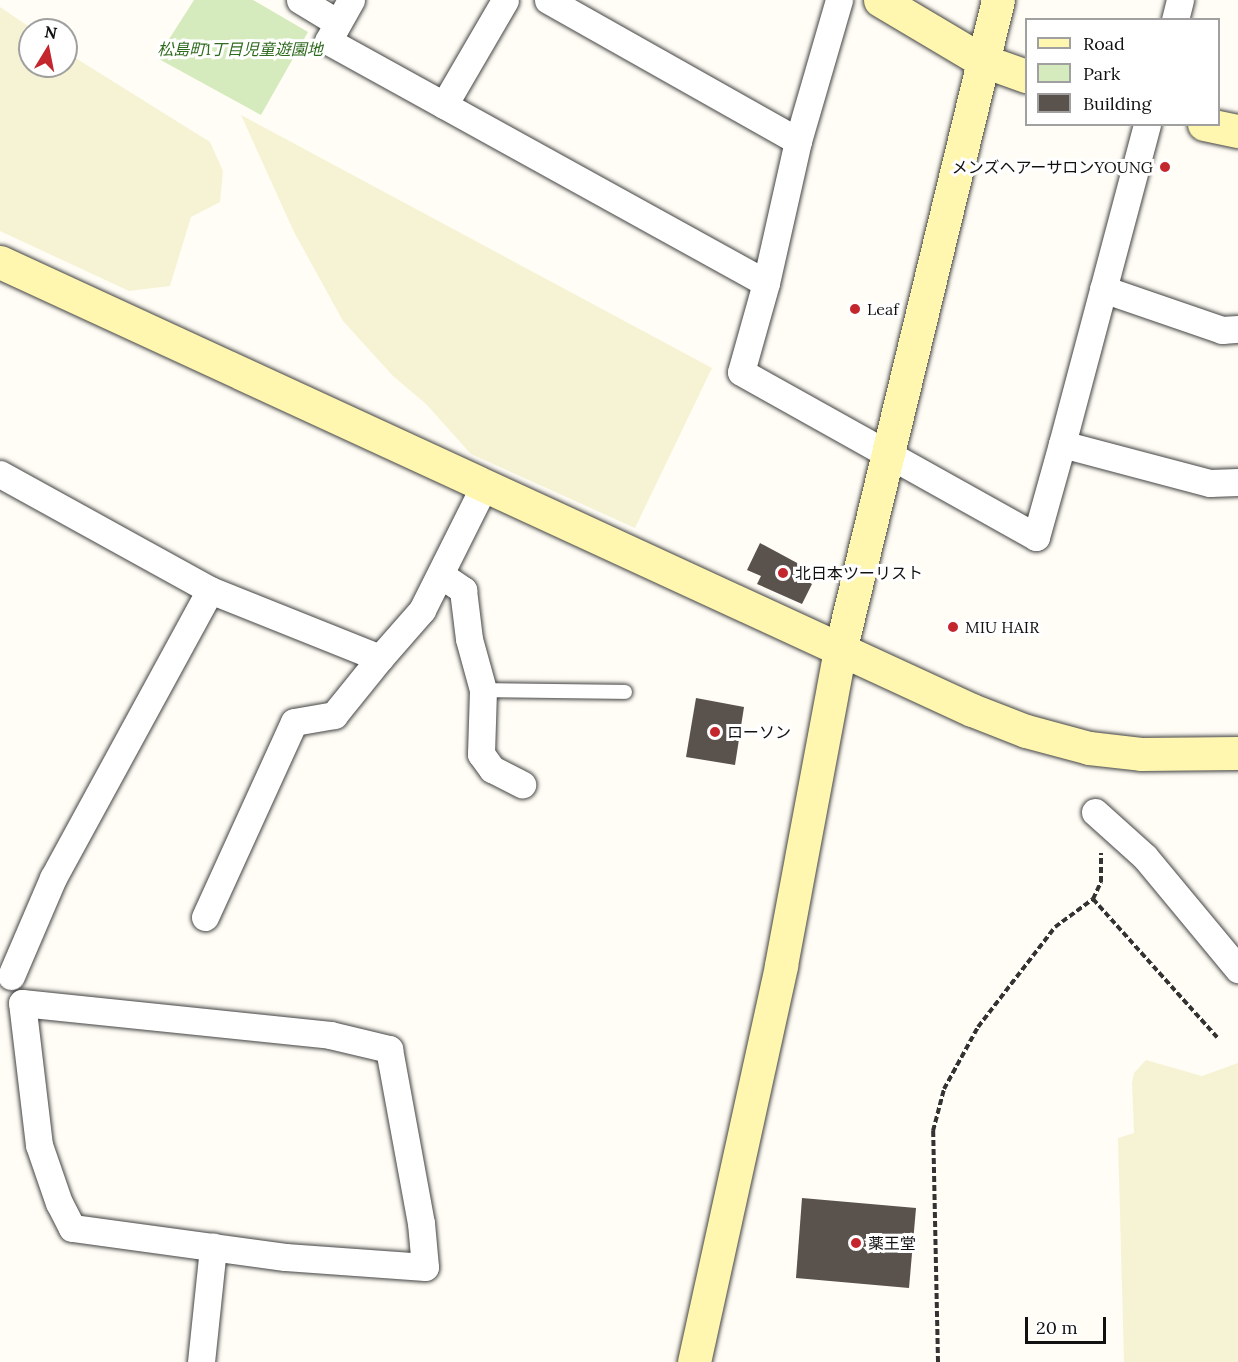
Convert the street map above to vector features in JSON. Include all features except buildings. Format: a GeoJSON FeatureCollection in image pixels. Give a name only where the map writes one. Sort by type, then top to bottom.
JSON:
{"type":"FeatureCollection","features":[{"type":"Feature","properties":{"kind":"street"},"geometry":{"type":"LineString","coordinates":[[300,0],[345,11],[327,41],[766,283]]}},
{"type":"Feature","properties":{"kind":"street"},"geometry":{"type":"LineString","coordinates":[[444,105],[505,0]]}},
{"type":"Feature","properties":{"kind":"street"},"geometry":{"type":"LineString","coordinates":[[548,0],[798,141]]}},
{"type":"Feature","properties":{"kind":"street"},"geometry":{"type":"LineString","coordinates":[[839,0],[798,141],[766,283],[741,372],[1036,537],[1146,126]]}},
{"type":"Feature","properties":{"kind":"street"},"geometry":{"type":"LineString","coordinates":[[880,0],[981,60],[1025,76]]}},
{"type":"Feature","properties":{"kind":"street"},"geometry":{"type":"LineString","coordinates":[[694,1362],[781,965],[840,651],[981,60],[998,0]]}},
{"type":"Feature","properties":{"kind":"street"},"geometry":{"type":"LineString","coordinates":[[1176,18],[1180,0]]}},
{"type":"Feature","properties":{"kind":"street"},"geometry":{"type":"LineString","coordinates":[[1214,126],[1238,131]]}},
{"type":"Feature","properties":{"kind":"street"},"geometry":{"type":"LineString","coordinates":[[0,262],[840,651],[1026,731],[1089,748],[1141,754],[1238,753]]}},
{"type":"Feature","properties":{"kind":"street"},"geometry":{"type":"LineString","coordinates":[[1103,289],[1222,330],[1238,328]]}},
{"type":"Feature","properties":{"kind":"street"},"geometry":{"type":"LineString","coordinates":[[1062,444],[1210,483],[1238,482]]}},
{"type":"Feature","properties":{"kind":"street"},"geometry":{"type":"LineString","coordinates":[[0,474],[210,590],[380,658]]}},
{"type":"Feature","properties":{"kind":"street"},"geometry":{"type":"LineString","coordinates":[[206,917],[294,722],[334,715],[422,610],[484,486]]}},
{"type":"Feature","properties":{"kind":"street"},"geometry":{"type":"LineString","coordinates":[[441,575],[463,590],[469,639],[483,690],[481,754],[492,769],[522,784]]}},
{"type":"Feature","properties":{"kind":"street"},"geometry":{"type":"LineString","coordinates":[[22,1003],[330,1035],[388,1049],[421,1223],[424,1267],[285,1257],[72,1228],[59,1203],[39,1144],[22,1003],[5,968],[210,590]]}},
{"type":"Feature","properties":{"kind":"street"},"geometry":{"type":"LineString","coordinates":[[1095,812],[1145,857],[1238,969]]}},
{"type":"Feature","properties":{"kind":"street"},"geometry":{"type":"LineString","coordinates":[[201,1362],[213,1247]]}},
{"type":"Feature","properties":{"kind":"lane"},"geometry":{"type":"LineString","coordinates":[[483,690],[626,692]]}},
{"type":"Feature","properties":{"kind":"path"},"geometry":{"type":"LineString","coordinates":[[938,1362],[933,1131],[944,1089],[978,1027],[1055,927],[1093,899],[1101,882],[1095,812]]}},
{"type":"Feature","properties":{"kind":"path"},"geometry":{"type":"LineString","coordinates":[[1093,899],[1217,1037]]}},
{"type":"Feature","properties":{"kind":"shaded area"},"geometry":{"type":"Polygon","coordinates":[[[0,7],[18,19],[18,78],[78,78],[78,60],[210,142],[223,171],[220,202],[191,217],[170,286],[129,291],[0,231],[0,7]]]}},
{"type":"Feature","properties":{"kind":"shaded area"},"geometry":{"type":"Polygon","coordinates":[[[241,115],[712,368],[635,528],[471,454],[426,404],[393,376],[343,321],[294,232],[241,115]]]}},
{"type":"Feature","properties":{"kind":"shaded area"},"geometry":{"type":"Polygon","coordinates":[[[1146,1060],[1202,1076],[1238,1063],[1238,1362],[1124,1362],[1118,1138],[1134,1133],[1132,1083],[1134,1073],[1146,1060]]]}},
{"type":"Feature","properties":{"kind":"green space","name":"松島町1丁目児童遊園地"},"geometry":{"type":"Polygon","coordinates":[[[194,0],[253,0],[308,32],[261,115],[157,58],[194,0]]]}},
{"type":"Feature","properties":{"kind":"place","name":"メンズヘアーサロンYOUNG"},"geometry":{"type":"Point","coordinates":[1165,167]}},
{"type":"Feature","properties":{"kind":"place","name":"Leaf"},"geometry":{"type":"Point","coordinates":[855,309]}},
{"type":"Feature","properties":{"kind":"place","name":"北日本ツーリスト"},"geometry":{"type":"Point","coordinates":[783,573]}},
{"type":"Feature","properties":{"kind":"place","name":"MIU HAIR"},"geometry":{"type":"Point","coordinates":[953,627]}},
{"type":"Feature","properties":{"kind":"place","name":"ローソン"},"geometry":{"type":"Point","coordinates":[715,732]}},
{"type":"Feature","properties":{"kind":"place","name":"薬王堂"},"geometry":{"type":"Point","coordinates":[856,1243]}}]}
